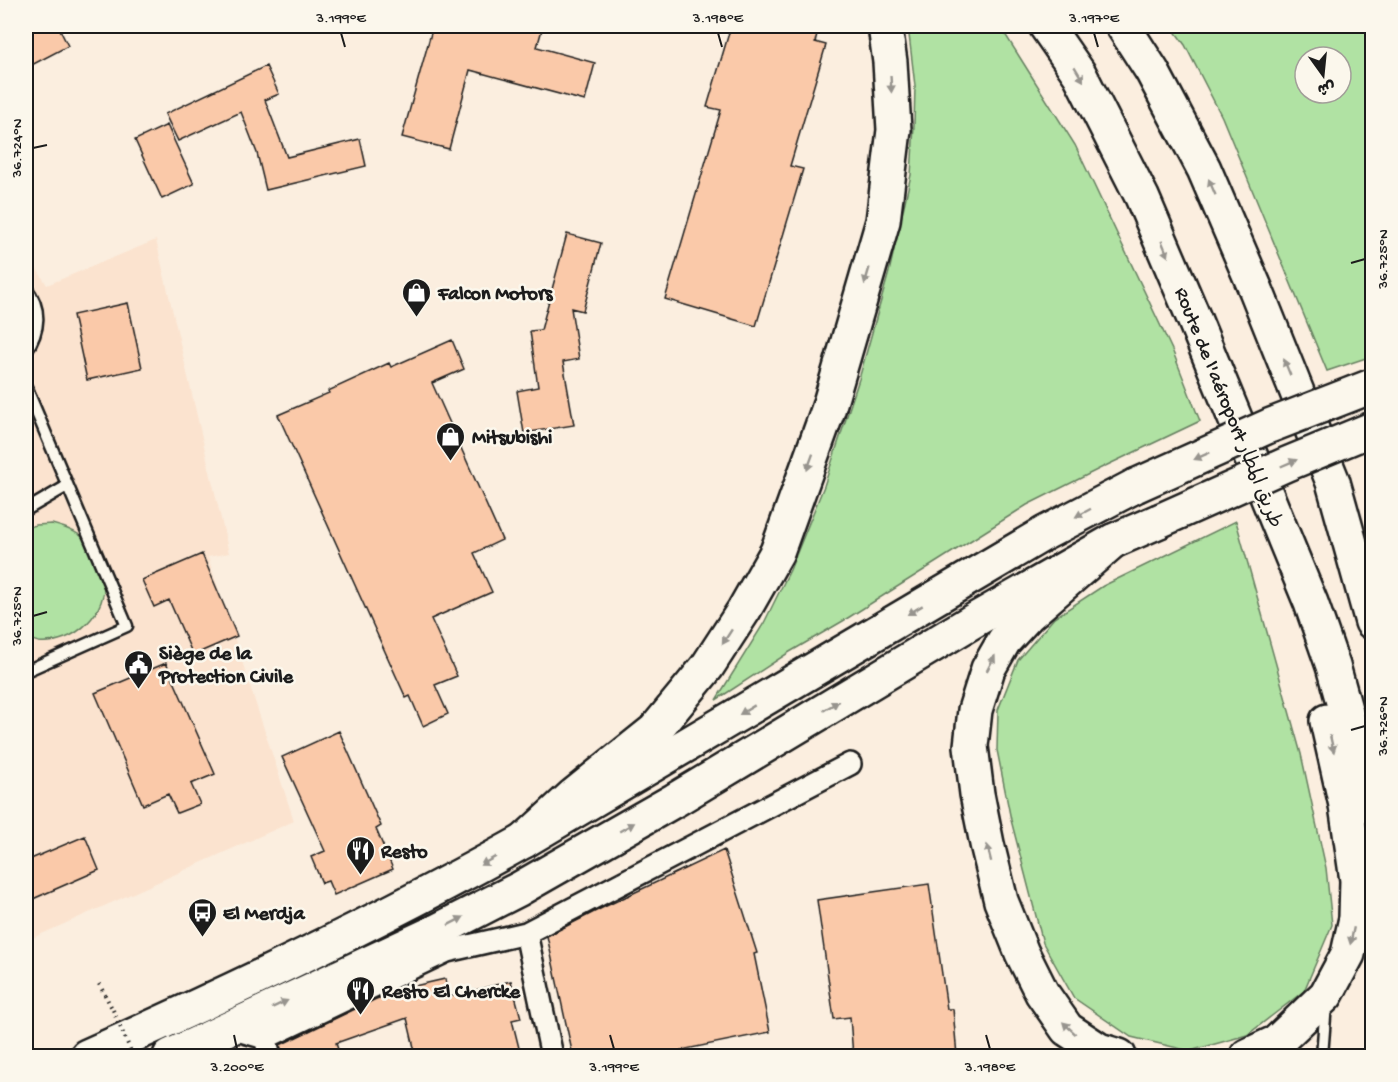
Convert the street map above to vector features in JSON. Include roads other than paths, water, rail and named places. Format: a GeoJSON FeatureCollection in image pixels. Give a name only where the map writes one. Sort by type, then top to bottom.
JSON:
{"type":"FeatureCollection","features":[{"type":"Feature","properties":{"kind":"highway"},"geometry":{"type":"LineString","coordinates":[[524,842],[574,795],[655,730],[707,667],[744,610],[777,552],[828,410],[883,221],[894,130],[890,62],[885,26]]}},
{"type":"Feature","properties":{"kind":"highway","name":"Route de l'aéroport طريق المطار"},"geometry":{"type":"LineString","coordinates":[[1046,26],[1080,75],[1142,197],[1311,603],[1333,666],[1372,806]]}},
{"type":"Feature","properties":{"kind":"highway"},"geometry":{"type":"LineString","coordinates":[[1123,26],[1152,71],[1204,169],[1372,572]]}},
{"type":"Feature","properties":{"kind":"highway"},"geometry":{"type":"LineString","coordinates":[[87,1056],[275,971],[418,899],[524,842],[1026,544],[1135,486],[1269,426],[1372,386]]}},
{"type":"Feature","properties":{"kind":"highway"},"geometry":{"type":"LineString","coordinates":[[170,1056],[435,932],[519,889],[675,800],[973,621],[1113,541],[1372,429]]}},
{"type":"Feature","properties":{"kind":"highway"},"geometry":{"type":"LineString","coordinates":[[1333,482],[1372,622]]}},
{"type":"Feature","properties":{"kind":"highway"},"geometry":{"type":"LineString","coordinates":[[1113,541],[1028,615],[1004,641],[988,669],[981,690],[975,710],[971,746],[976,794],[1001,901],[1022,953],[1042,993],[1067,1029],[1099,1050],[1119,1056]]}},
{"type":"Feature","properties":{"kind":"highway"},"geometry":{"type":"LineString","coordinates":[[1247,1056],[1277,1042],[1326,995],[1348,954],[1356,918],[1357,880],[1346,804],[1286,543]]}},
{"type":"Feature","properties":{"kind":"street"},"geometry":{"type":"LineString","coordinates":[[230,1028],[268,1047],[447,951],[526,933],[850,764]]}},
{"type":"Feature","properties":{"kind":"street"},"geometry":{"type":"LineString","coordinates":[[526,933],[552,1056]]}},
{"type":"Feature","properties":{"kind":"lane"},"geometry":{"type":"LineString","coordinates":[[26,288],[35,302],[38,315],[33,341],[26,351]]}},
{"type":"Feature","properties":{"kind":"lane"},"geometry":{"type":"LineString","coordinates":[[26,387],[127,626],[26,671]]}},
{"type":"Feature","properties":{"kind":"lane"},"geometry":{"type":"LineString","coordinates":[[26,510],[67,486]]}},
{"type":"Feature","properties":{"kind":"lane"},"geometry":{"type":"LineString","coordinates":[[1322,1056],[1326,995]]}},
{"type":"Feature","properties":{"kind":"place","name":"Falcon Motors"},"geometry":{"type":"Point","coordinates":[417,318]}},
{"type":"Feature","properties":{"kind":"place","name":"Mitsubishi"},"geometry":{"type":"Point","coordinates":[451,462]}},
{"type":"Feature","properties":{"kind":"place","name":"Siège de la Protection Civile"},"geometry":{"type":"Point","coordinates":[138,690]}},
{"type":"Feature","properties":{"kind":"place","name":"Resto"},"geometry":{"type":"Point","coordinates":[360,876]}},
{"type":"Feature","properties":{"kind":"place","name":"El Merdja"},"geometry":{"type":"Point","coordinates":[202,938]}},
{"type":"Feature","properties":{"kind":"place","name":"Resto El Chercke"},"geometry":{"type":"Point","coordinates":[361,1016]}}]}
